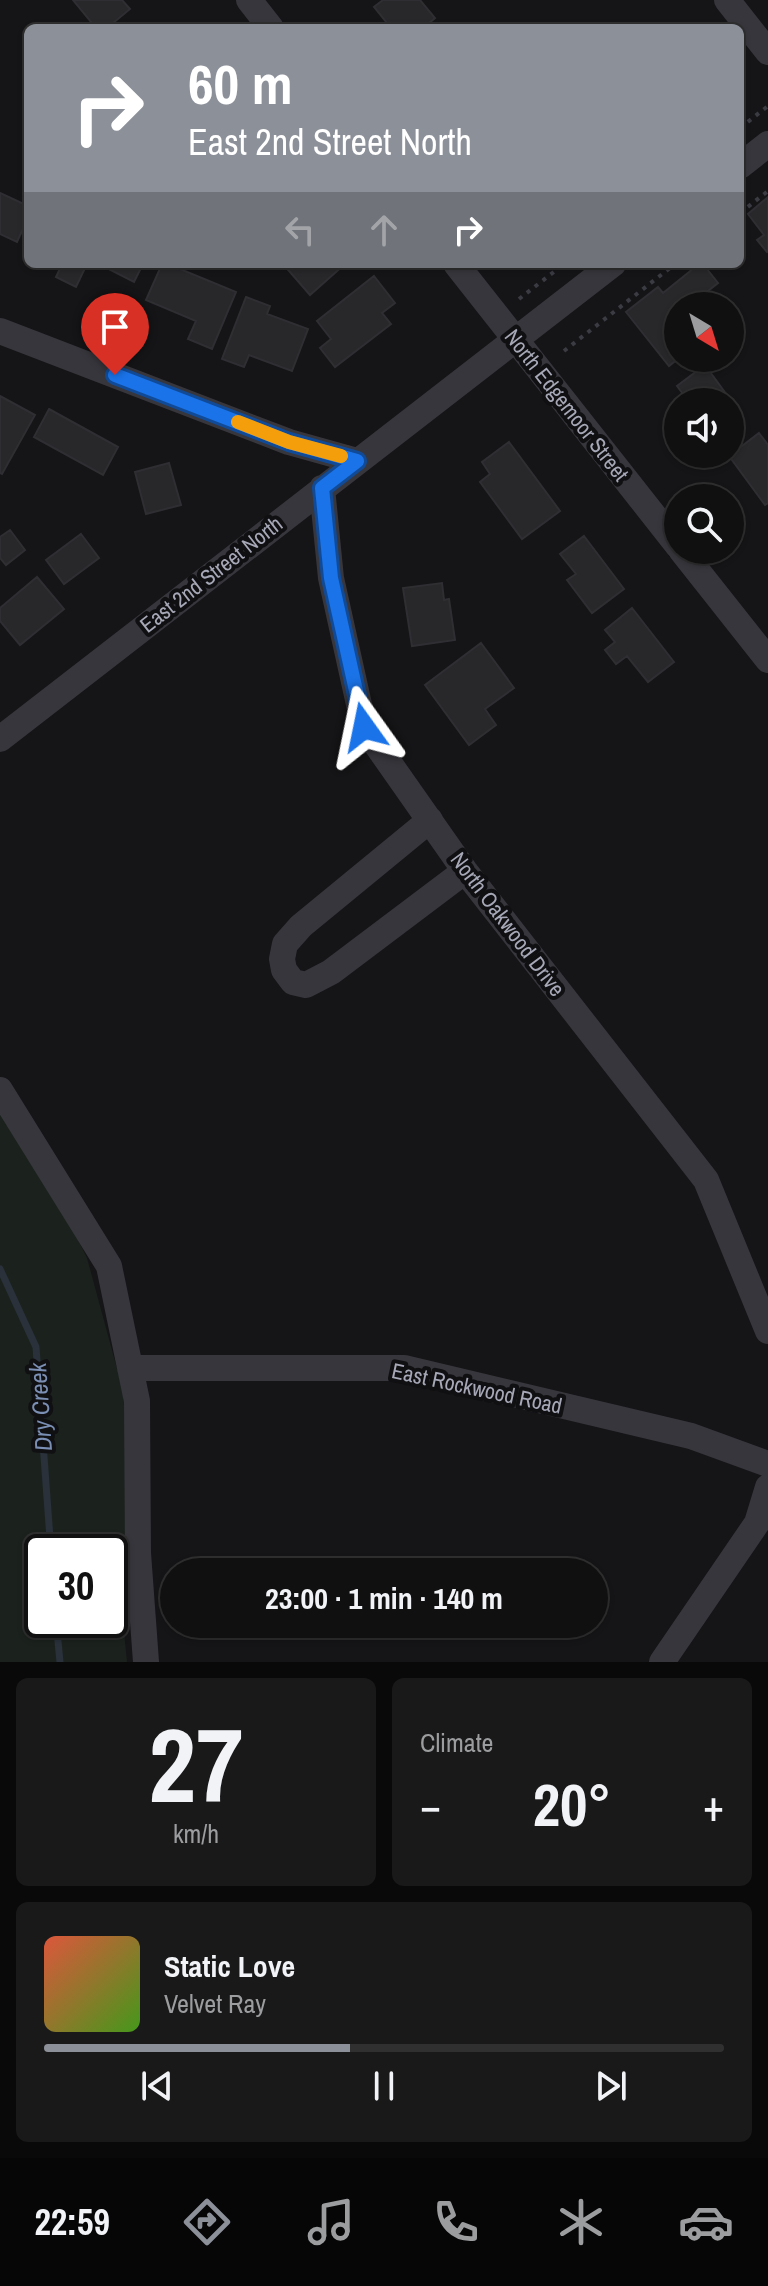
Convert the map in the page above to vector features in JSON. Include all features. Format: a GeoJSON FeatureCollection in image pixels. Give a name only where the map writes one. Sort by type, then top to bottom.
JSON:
{"type":"FeatureCollection","features":[{"type":"Feature","properties":{"kind":"street"},"geometry":{"type":"LineString","coordinates":[[249,0],[268,24]]}},
{"type":"Feature","properties":{"kind":"street"},"geometry":{"type":"LineString","coordinates":[[727,0],[768,52]]}},
{"type":"Feature","properties":{"kind":"street"},"geometry":{"type":"LineString","coordinates":[[744,163],[768,144]]}},
{"type":"Feature","properties":{"kind":"street","name":"North Edgemoor Street"},"geometry":{"type":"LineString","coordinates":[[459,268],[664,528]]}},
{"type":"Feature","properties":{"kind":"street","name":"East 2nd Street North"},"geometry":{"type":"LineString","coordinates":[[0,739],[608,268]]}},
{"type":"Feature","properties":{"kind":"street"},"geometry":{"type":"LineString","coordinates":[[0,331],[289,442],[357,461]]}},
{"type":"Feature","properties":{"kind":"street","name":"North Oakwood Drive"},"geometry":{"type":"LineString","coordinates":[[322,488],[331,578],[364,727],[465,871],[706,1180],[768,1331]]}},
{"type":"Feature","properties":{"kind":"street","name":"North Edgemoor Street"},"geometry":{"type":"LineString","coordinates":[[693,564],[768,660]]}},
{"type":"Feature","properties":{"kind":"street"},"geometry":{"type":"LineString","coordinates":[[430,820],[301,926],[285,944],[282,959],[284,970],[293,982],[306,985],[331,972],[465,871]]}},
{"type":"Feature","properties":{"kind":"street"},"geometry":{"type":"LineString","coordinates":[[0,1090],[109,1266],[137,1401],[138,1553],[146,1662]]}},
{"type":"Feature","properties":{"kind":"street","name":"East Rockwood Road"},"geometry":{"type":"LineString","coordinates":[[130,1368],[404,1368],[691,1436],[768,1464]]}},
{"type":"Feature","properties":{"kind":"street"},"geometry":{"type":"LineString","coordinates":[[662,1662],[757,1523],[768,1487]]}},
{"type":"Feature","properties":{"kind":"path"},"geometry":{"type":"LineString","coordinates":[[744,125],[768,106]]}},
{"type":"Feature","properties":{"kind":"path"},"geometry":{"type":"LineString","coordinates":[[744,210],[768,191]]}},
{"type":"Feature","properties":{"kind":"path"},"geometry":{"type":"LineString","coordinates":[[519,299],[559,268]]}},
{"type":"Feature","properties":{"kind":"path"},"geometry":{"type":"LineString","coordinates":[[564,351],[670,268]]}},
{"type":"Feature","properties":{"kind":"shaded area"},"geometry":{"type":"Polygon","coordinates":[[[0,1110],[59,1202],[87,1258],[123,1391],[127,1448],[126,1534],[24,1534],[24,1638],[125,1638],[127,1662],[0,1662],[0,1110]]]}},
{"type":"Feature","properties":{"kind":"building"},"geometry":{"type":"Polygon","coordinates":[[[73,0],[122,0],[130,9],[112,24],[93,24],[73,0]]]}},
{"type":"Feature","properties":{"kind":"building"},"geometry":{"type":"Polygon","coordinates":[[[383,0],[420,0],[435,18],[428,24],[388,24],[374,7],[383,0]]]}},
{"type":"Feature","properties":{"kind":"building"},"geometry":{"type":"Polygon","coordinates":[[[0,193],[24,204],[24,227],[17,242],[0,234],[0,193]]]}},
{"type":"Feature","properties":{"kind":"building"},"geometry":{"type":"Polygon","coordinates":[[[768,197],[767,252],[757,240],[764,235],[748,214],[768,197]]]}},
{"type":"Feature","properties":{"kind":"building"},"geometry":{"type":"Polygon","coordinates":[[[60,268],[85,268],[76,287],[56,277],[60,268]]]}},
{"type":"Feature","properties":{"kind":"building"},"geometry":{"type":"Polygon","coordinates":[[[107,268],[141,268],[134,282],[107,268]]]}},
{"type":"Feature","properties":{"kind":"building"},"geometry":{"type":"Polygon","coordinates":[[[160,268],[178,268],[236,292],[212,349],[188,339],[196,321],[146,300],[160,268]]]}},
{"type":"Feature","properties":{"kind":"building"},"geometry":{"type":"Polygon","coordinates":[[[286,268],[340,268],[310,295],[286,268]]]}},
{"type":"Feature","properties":{"kind":"building"},"geometry":{"type":"Polygon","coordinates":[[[694,268],[706,268],[718,283],[707,292],[664,292],[694,268]]]}},
{"type":"Feature","properties":{"kind":"building"},"geometry":{"type":"Polygon","coordinates":[[[374,276],[395,303],[382,313],[391,324],[335,367],[320,348],[331,339],[317,321],[374,276]]]}},
{"type":"Feature","properties":{"kind":"building"},"geometry":{"type":"Polygon","coordinates":[[[658,287],[664,292],[664,360],[626,312],[658,287]]]}},
{"type":"Feature","properties":{"kind":"building"},"geometry":{"type":"Polygon","coordinates":[[[246,297],[270,306],[267,314],[308,329],[292,371],[249,355],[244,367],[222,359],[246,297]]]}},
{"type":"Feature","properties":{"kind":"building"},"geometry":{"type":"Polygon","coordinates":[[[696,372],[710,372],[722,388],[678,388],[677,386],[696,372]]]}},
{"type":"Feature","properties":{"kind":"building"},"geometry":{"type":"Polygon","coordinates":[[[0,396],[35,415],[2,474],[0,473],[0,396]]]}},
{"type":"Feature","properties":{"kind":"building"},"geometry":{"type":"Polygon","coordinates":[[[49,409],[118,447],[103,475],[34,437],[49,409]]]}},
{"type":"Feature","properties":{"kind":"building"},"geometry":{"type":"Polygon","coordinates":[[[759,433],[768,445],[768,503],[765,505],[738,468],[744,468],[744,444],[759,433]]]}},
{"type":"Feature","properties":{"kind":"building"},"geometry":{"type":"Polygon","coordinates":[[[509,442],[560,511],[522,539],[480,482],[490,474],[482,462],[509,442]]]}},
{"type":"Feature","properties":{"kind":"building"},"geometry":{"type":"Polygon","coordinates":[[[169,463],[181,505],[146,514],[135,472],[169,463]]]}},
{"type":"Feature","properties":{"kind":"building"},"geometry":{"type":"Polygon","coordinates":[[[10,530],[25,550],[6,565],[0,558],[0,537],[10,530]]]}},
{"type":"Feature","properties":{"kind":"building"},"geometry":{"type":"Polygon","coordinates":[[[81,534],[99,558],[64,584],[46,560],[81,534]]]}},
{"type":"Feature","properties":{"kind":"building"},"geometry":{"type":"Polygon","coordinates":[[[584,536],[624,589],[592,613],[567,580],[576,574],[560,554],[584,536]]]}},
{"type":"Feature","properties":{"kind":"building"},"geometry":{"type":"Polygon","coordinates":[[[37,577],[64,609],[20,645],[0,621],[0,608],[37,577]]]}},
{"type":"Feature","properties":{"kind":"building"},"geometry":{"type":"Polygon","coordinates":[[[442,583],[444,600],[449,599],[455,640],[412,646],[403,588],[442,583]]]}},
{"type":"Feature","properties":{"kind":"building"},"geometry":{"type":"Polygon","coordinates":[[[632,608],[674,662],[648,682],[627,656],[616,664],[605,650],[615,642],[605,630],[632,608]]]}},
{"type":"Feature","properties":{"kind":"building"},"geometry":{"type":"Polygon","coordinates":[[[481,643],[514,688],[485,709],[496,725],[469,745],[425,685],[481,643]]]}},
{"type":"Feature","properties":{"kind":"waterway","name":"Dry Creek"},"geometry":{"type":"LineString","coordinates":[[0,1269],[36,1347],[50,1534]]}},
{"type":"Feature","properties":{"kind":"waterway","name":"Dry Creek"},"geometry":{"type":"LineString","coordinates":[[58,1638],[60,1662]]}},
{"type":"Feature","properties":{"kind":"slow traffic"},"geometry":{"type":"LineString","coordinates":[[238,422],[289,442],[341,456]]}},
{"type":"Feature","properties":{"kind":"route"},"geometry":{"type":"LineString","coordinates":[[115,375],[289,442],[357,461],[322,488],[331,578],[364,727]]}}]}
